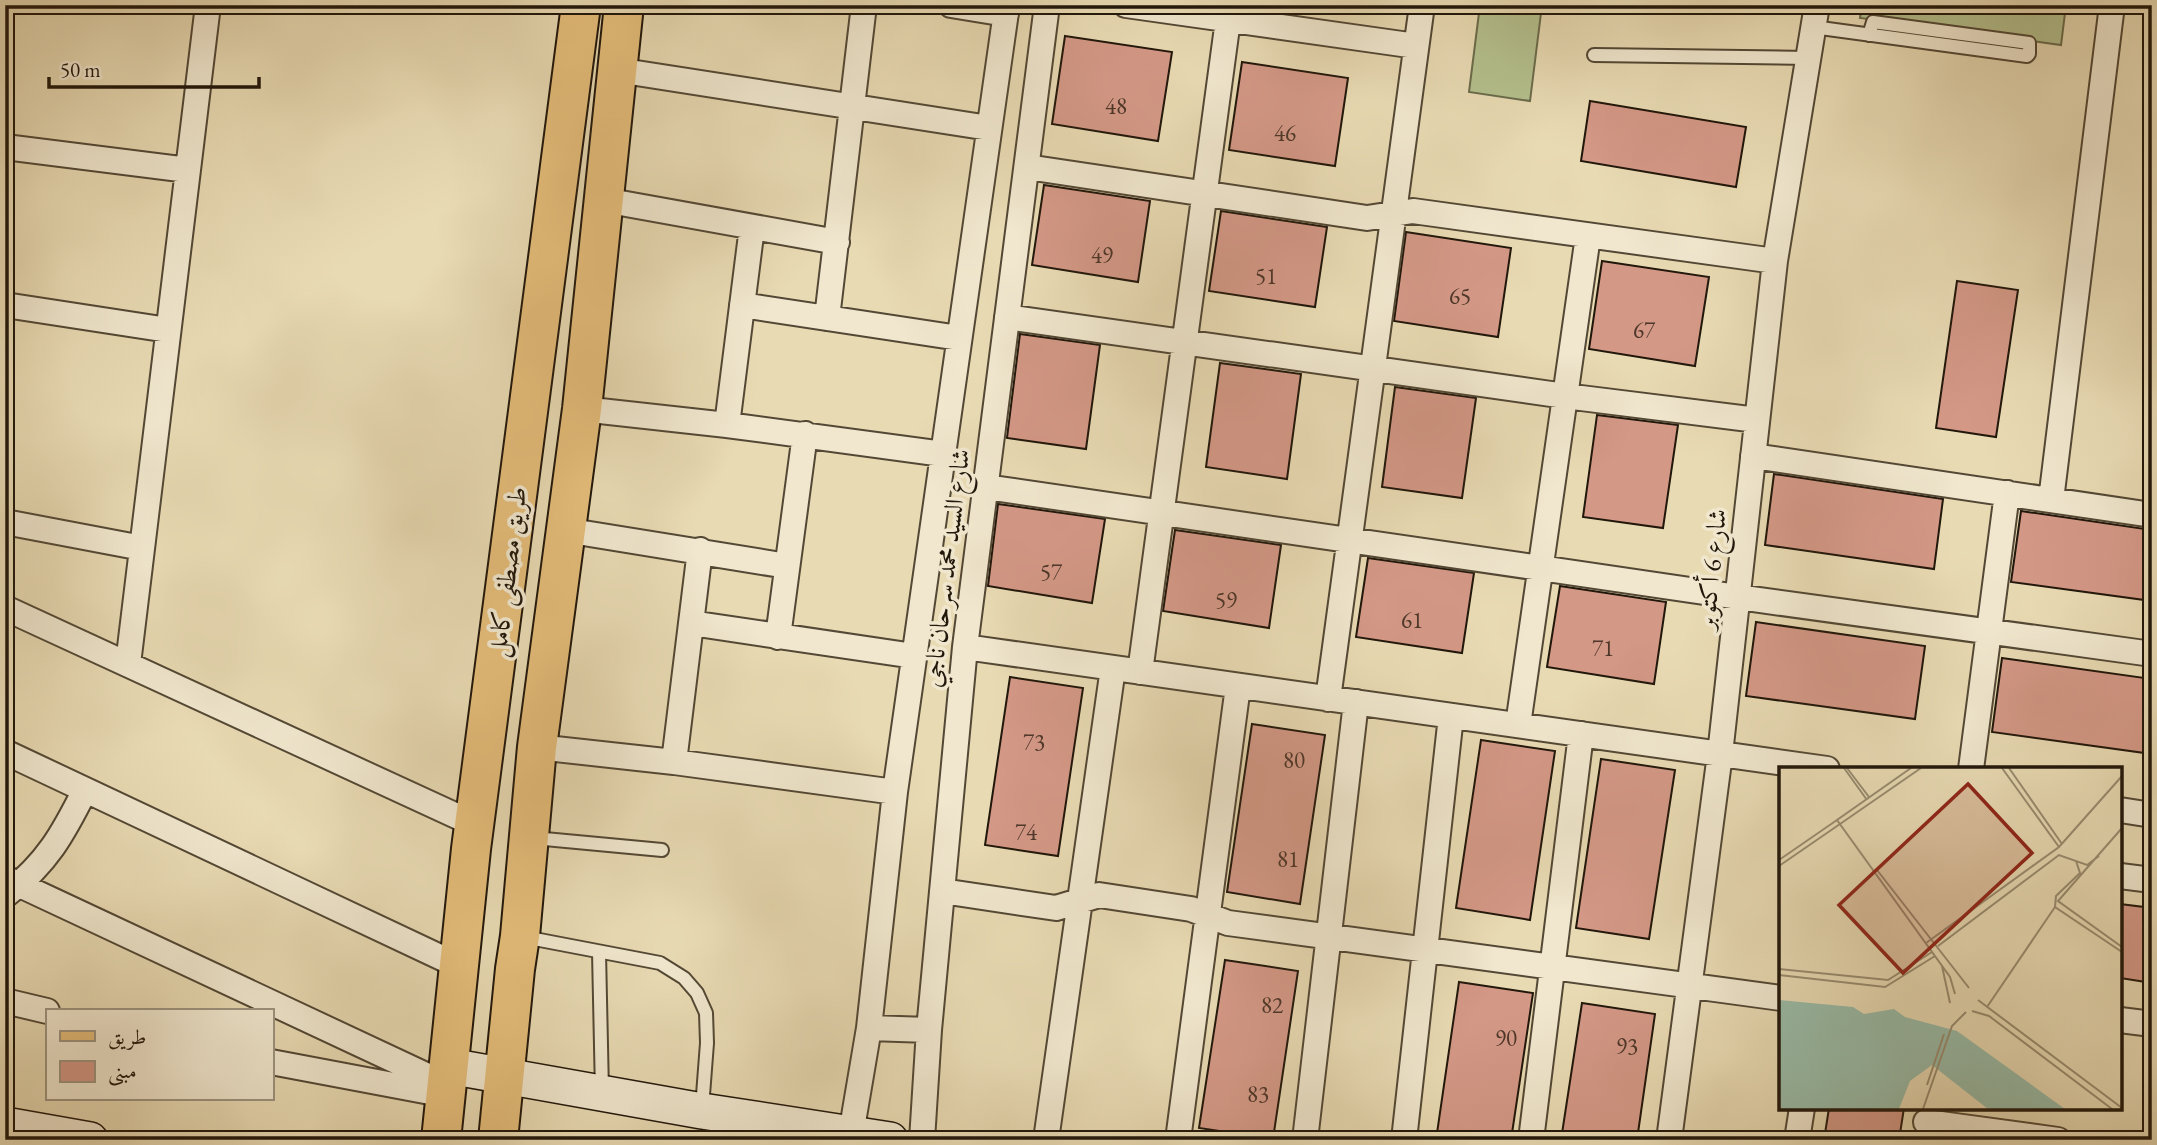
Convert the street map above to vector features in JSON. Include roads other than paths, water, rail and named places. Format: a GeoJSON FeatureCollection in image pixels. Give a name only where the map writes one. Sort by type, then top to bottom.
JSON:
{"type":"FeatureCollection","features":[{"type":"Feature","properties":{"kind":"main road","name":"طريق مصطفى كامل"},"geometry":{"type":"LineString","coordinates":[[442,1140],[474,824],[581,5]]}},
{"type":"Feature","properties":{"kind":"main road","name":"طريق مصطفى كامل"},"geometry":{"type":"LineString","coordinates":[[498,1140],[537,747],[582,410],[624,5]]}},
{"type":"Feature","properties":{"kind":"street"},"geometry":{"type":"LineString","coordinates":[[128,664],[208,5]]}},
{"type":"Feature","properties":{"kind":"street"},"geometry":{"type":"LineString","coordinates":[[827,318],[864,5]]}},
{"type":"Feature","properties":{"kind":"street"},"geometry":{"type":"LineString","coordinates":[[951,5],[1006,10]]}},
{"type":"Feature","properties":{"kind":"street","name":"شارع السيد محمد سرحان ناجي"},"geometry":{"type":"LineString","coordinates":[[922,1140],[929,1030],[965,647],[1048,5]]}},
{"type":"Feature","properties":{"kind":"street"},"geometry":{"type":"LineString","coordinates":[[1126,5],[1229,12],[1416,46]]}},
{"type":"Feature","properties":{"kind":"street"},"geometry":{"type":"LineString","coordinates":[[1328,699],[1422,5]]}},
{"type":"Feature","properties":{"kind":"street"},"geometry":{"type":"LineString","coordinates":[[2051,500],[2112,5]]}},
{"type":"Feature","properties":{"kind":"street","name":"شارع السيد محمد سرحان ناجي"},"geometry":{"type":"LineString","coordinates":[[851,1135],[869,1028],[895,792],[1006,10]]}},
{"type":"Feature","properties":{"kind":"street"},"geometry":{"type":"LineString","coordinates":[[1140,672],[1229,12]]}},
{"type":"Feature","properties":{"kind":"street","name":"شارع 6 أكتوبر"},"geometry":{"type":"LineString","coordinates":[[1670,1140],[1720,754],[1775,261],[1815,16]]}},
{"type":"Feature","properties":{"kind":"street"},"geometry":{"type":"LineString","coordinates":[[617,70],[989,128]]}},
{"type":"Feature","properties":{"kind":"street"},"geometry":{"type":"LineString","coordinates":[[5,147],[188,170]]}},
{"type":"Feature","properties":{"kind":"street"},"geometry":{"type":"LineString","coordinates":[[1027,167],[1367,218],[1413,211],[1775,261]]}},
{"type":"Feature","properties":{"kind":"street"},"geometry":{"type":"LineString","coordinates":[[604,200],[837,242]]}},
{"type":"Feature","properties":{"kind":"street"},"geometry":{"type":"LineString","coordinates":[[727,425],[752,227]]}},
{"type":"Feature","properties":{"kind":"street"},"geometry":{"type":"LineString","coordinates":[[1518,725],[1588,236]]}},
{"type":"Feature","properties":{"kind":"street"},"geometry":{"type":"LineString","coordinates":[[742,304],[959,338]]}},
{"type":"Feature","properties":{"kind":"street"},"geometry":{"type":"LineString","coordinates":[[5,305],[169,330]]}},
{"type":"Feature","properties":{"kind":"street"},"geometry":{"type":"LineString","coordinates":[[1007,317],[1565,396],[1757,420]]}},
{"type":"Feature","properties":{"kind":"street"},"geometry":{"type":"LineString","coordinates":[[582,410],[805,434],[943,454]]}},
{"type":"Feature","properties":{"kind":"street"},"geometry":{"type":"LineString","coordinates":[[778,637],[805,434]]}},
{"type":"Feature","properties":{"kind":"street"},"geometry":{"type":"LineString","coordinates":[[1754,456],[2152,515]]}},
{"type":"Feature","properties":{"kind":"street"},"geometry":{"type":"LineString","coordinates":[[986,487],[1540,569],[2152,654]]}},
{"type":"Feature","properties":{"kind":"street"},"geometry":{"type":"LineString","coordinates":[[1971,767],[2007,493]]}},
{"type":"Feature","properties":{"kind":"street"},"geometry":{"type":"LineString","coordinates":[[5,522],[142,548]]}},
{"type":"Feature","properties":{"kind":"street"},"geometry":{"type":"LineString","coordinates":[[565,530],[787,566]]}},
{"type":"Feature","properties":{"kind":"street"},"geometry":{"type":"LineString","coordinates":[[674,762],[700,550]]}},
{"type":"Feature","properties":{"kind":"street"},"geometry":{"type":"LineString","coordinates":[[5,608],[474,824]]}},
{"type":"Feature","properties":{"kind":"street"},"geometry":{"type":"LineString","coordinates":[[691,623],[914,656]]}},
{"type":"Feature","properties":{"kind":"street"},"geometry":{"type":"LineString","coordinates":[[965,647],[1813,767]]}},
{"type":"Feature","properties":{"kind":"street"},"geometry":{"type":"LineString","coordinates":[[1046,1140],[1113,668]]}},
{"type":"Feature","properties":{"kind":"street"},"geometry":{"type":"LineString","coordinates":[[1178,1140],[1238,686]]}},
{"type":"Feature","properties":{"kind":"street"},"geometry":{"type":"LineString","coordinates":[[1305,1140],[1356,702]]}},
{"type":"Feature","properties":{"kind":"street"},"geometry":{"type":"LineString","coordinates":[[1404,1140],[1451,716]]}},
{"type":"Feature","properties":{"kind":"street"},"geometry":{"type":"LineString","coordinates":[[1531,1140],[1581,734]]}},
{"type":"Feature","properties":{"kind":"street"},"geometry":{"type":"LineString","coordinates":[[537,747],[674,762],[895,792]]}},
{"type":"Feature","properties":{"kind":"street"},"geometry":{"type":"LineString","coordinates":[[5,752],[459,966]]}},
{"type":"Feature","properties":{"kind":"street"},"geometry":{"type":"LineString","coordinates":[[85,790],[61,837],[42,862],[10,886],[447,1082]]}},
{"type":"Feature","properties":{"kind":"street"},"geometry":{"type":"LineString","coordinates":[[2122,810],[2152,815]]}},
{"type":"Feature","properties":{"kind":"street"},"geometry":{"type":"LineString","coordinates":[[2122,876],[2152,880]]}},
{"type":"Feature","properties":{"kind":"street"},"geometry":{"type":"LineString","coordinates":[[942,891],[1056,908],[1099,895],[1191,909],[1228,923],[1779,998]]}},
{"type":"Feature","properties":{"kind":"street"},"geometry":{"type":"LineString","coordinates":[[5,1001],[46,1011]]}},
{"type":"Feature","properties":{"kind":"street"},"geometry":{"type":"LineString","coordinates":[[2122,1020],[2152,1024]]}},
{"type":"Feature","properties":{"kind":"street"},"geometry":{"type":"LineString","coordinates":[[869,1028],[929,1030]]}},
{"type":"Feature","properties":{"kind":"street"},"geometry":{"type":"LineString","coordinates":[[273,1062],[447,1082],[504,1075],[702,1111],[890,1140]]}},
{"type":"Feature","properties":{"kind":"street"},"geometry":{"type":"LineString","coordinates":[[1797,1140],[1802,1110]]}},
{"type":"Feature","properties":{"kind":"street"},"geometry":{"type":"LineString","coordinates":[[1926,1123],[2058,1140]]}},
{"type":"Feature","properties":{"kind":"street"},"geometry":{"type":"LineString","coordinates":[[5,1125],[90,1140]]}},
{"type":"Feature","properties":{"kind":"lane"},"geometry":{"type":"LineString","coordinates":[[1815,16],[1869,35],[1895,38],[1924,36],[1987,44]]}},
{"type":"Feature","properties":{"kind":"lane"},"geometry":{"type":"LineString","coordinates":[[1869,35],[1873,22],[1897,25],[1924,36]]}},
{"type":"Feature","properties":{"kind":"lane"},"geometry":{"type":"LineString","coordinates":[[1895,38],[1897,25]]}},
{"type":"Feature","properties":{"kind":"lane"},"geometry":{"type":"LineString","coordinates":[[1594,55],[1808,58]]}},
{"type":"Feature","properties":{"kind":"lane"},"geometry":{"type":"LineString","coordinates":[[528,838],[662,850]]}},
{"type":"Feature","properties":{"kind":"lane"},"geometry":{"type":"LineString","coordinates":[[520,936],[660,963],[684,978],[698,993],[706,1013],[707,1043],[702,1111]]}},
{"type":"Feature","properties":{"kind":"lane"},"geometry":{"type":"LineString","coordinates":[[599,952],[603,1093]]}}]}
